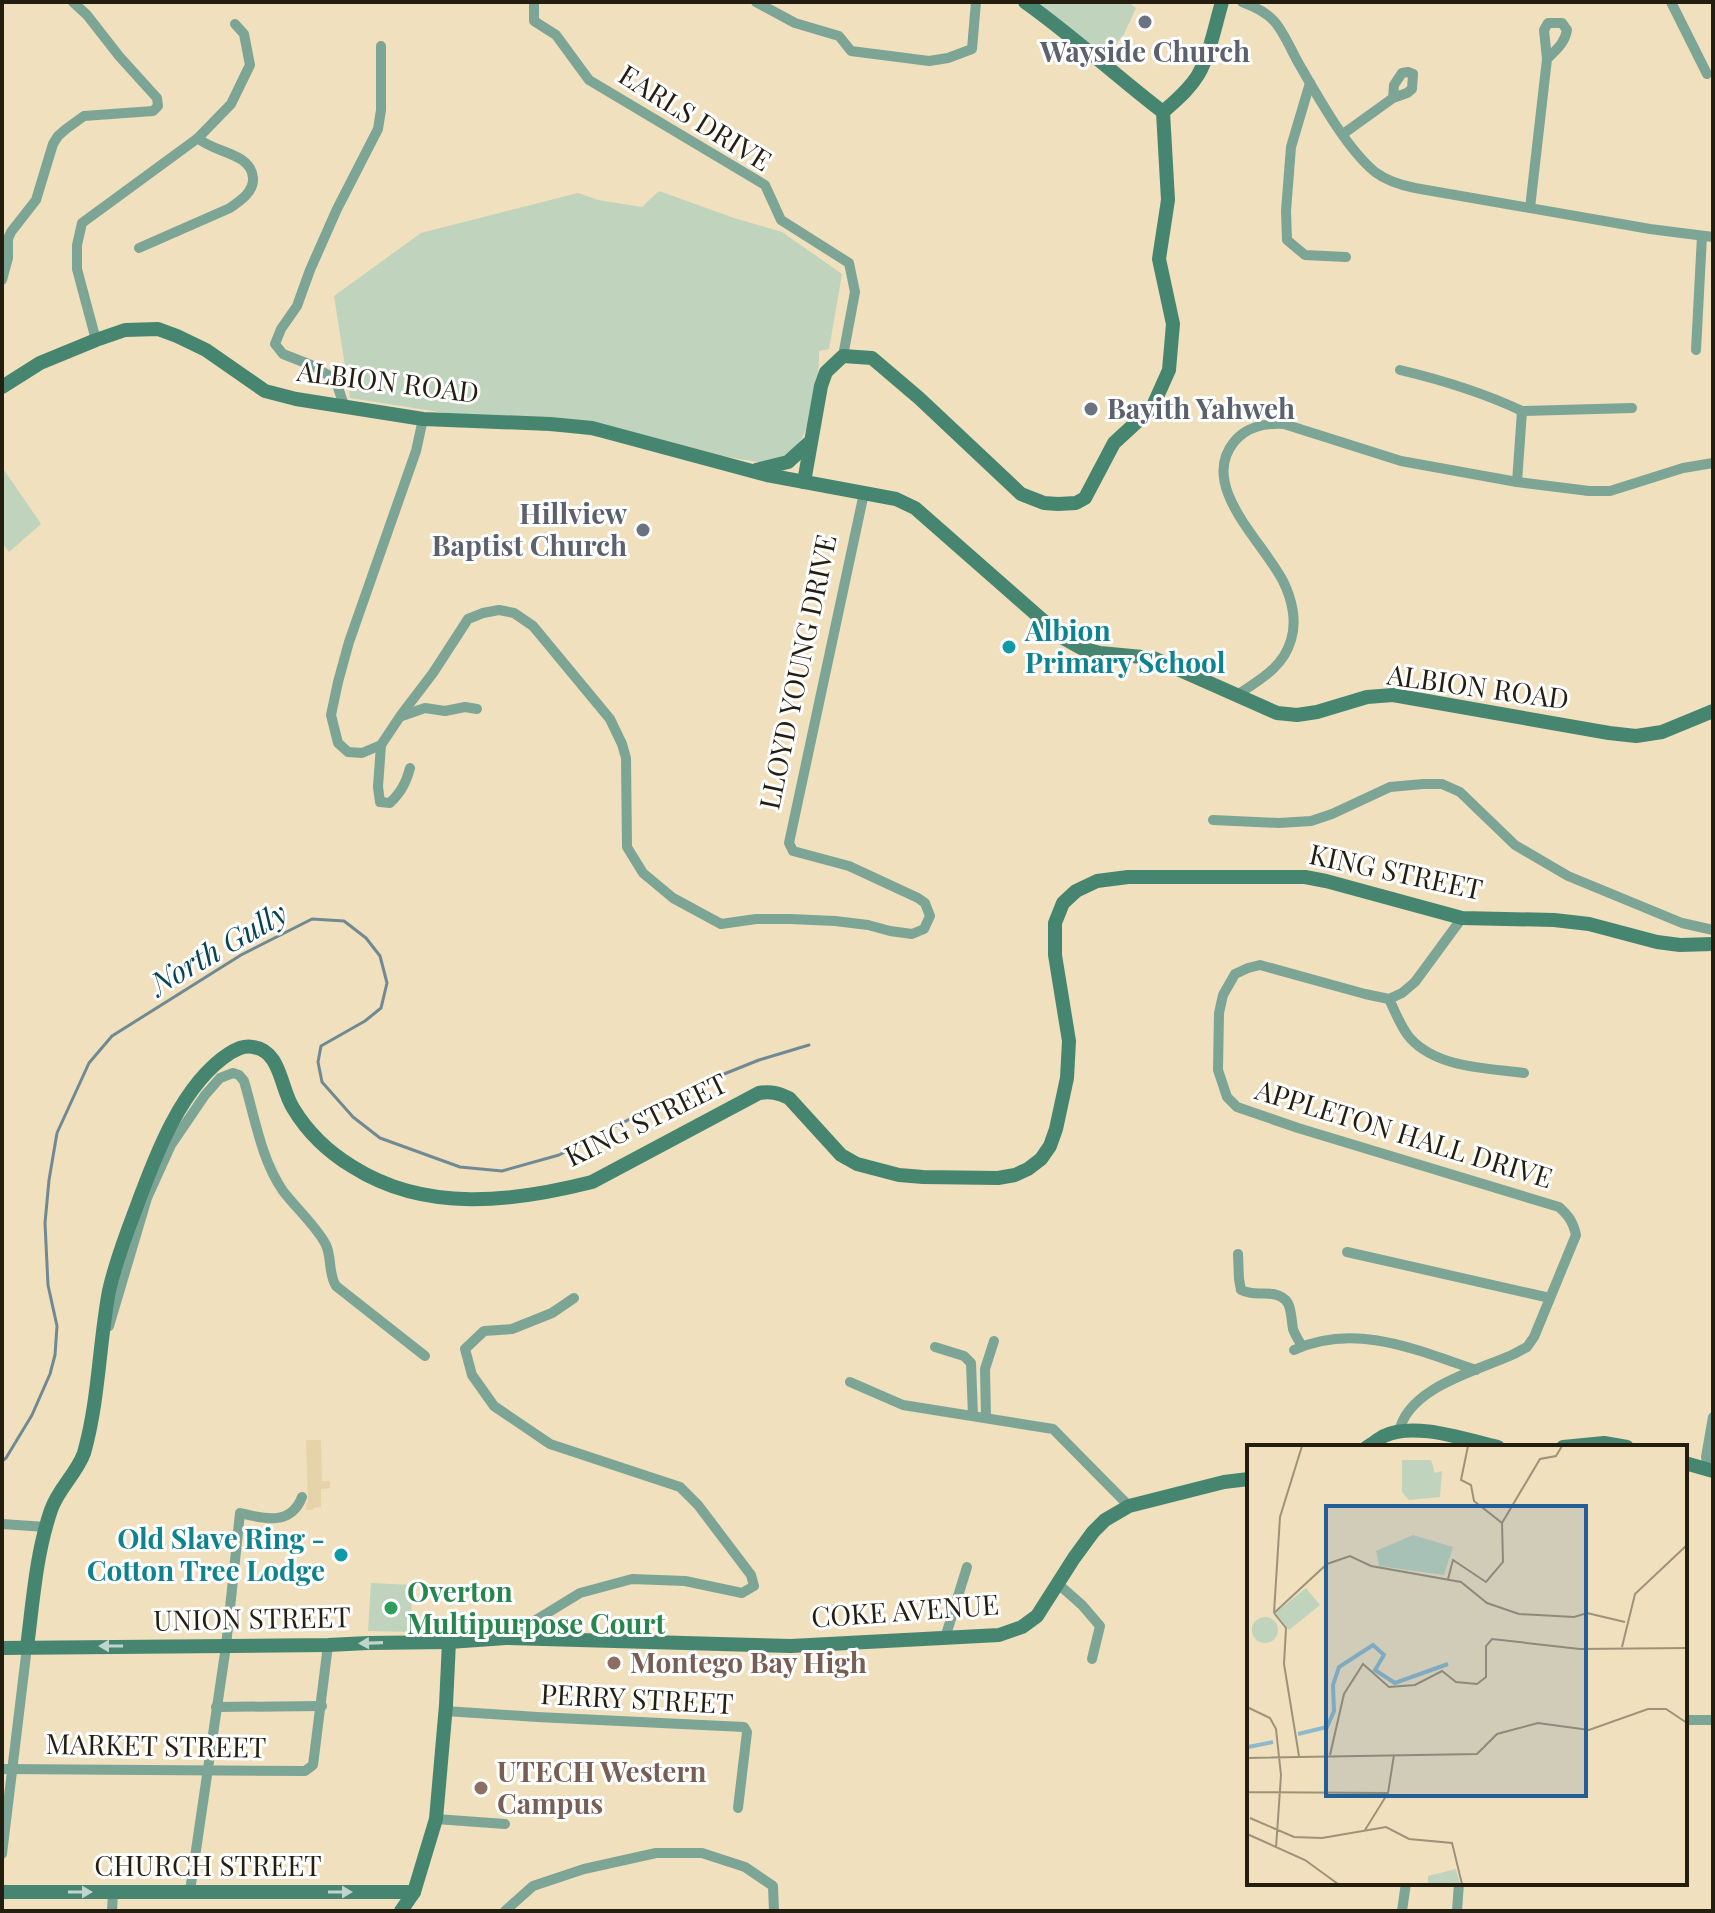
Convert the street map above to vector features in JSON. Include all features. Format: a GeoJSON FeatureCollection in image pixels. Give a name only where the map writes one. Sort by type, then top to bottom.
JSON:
{"type":"FeatureCollection","features":[{"type":"Feature","properties":{"kind":"street"},"geometry":{"type":"LineString","coordinates":[[2,280],[8,258],[8,239],[39,194],[58,136],[84,116],[153,111],[158,106],[157,98],[73,2]]}},
{"type":"Feature","properties":{"kind":"street","name":"EARLS DRIVE"},"geometry":{"type":"LineString","coordinates":[[534,2],[534,21],[556,35],[589,80],[765,185],[781,220],[849,263],[855,292],[843,356]]}},
{"type":"Feature","properties":{"kind":"street"},"geometry":{"type":"LineString","coordinates":[[756,2],[795,23],[839,36],[851,51],[929,61],[972,49],[976,2]]}},
{"type":"Feature","properties":{"kind":"street"},"geometry":{"type":"LineString","coordinates":[[798,481],[811,442],[826,372],[843,356],[872,358],[1021,494],[1044,503],[1076,503],[1085,498],[1114,443],[1152,408],[1169,370],[1173,324],[1159,259],[1168,200],[1163,112],[1025,2]]}},
{"type":"Feature","properties":{"kind":"street"},"geometry":{"type":"LineString","coordinates":[[1163,112],[1197,76],[1222,2]]}},
{"type":"Feature","properties":{"kind":"street"},"geometry":{"type":"LineString","coordinates":[[1242,2],[1257,8],[1274,21],[1343,134],[1369,166],[1394,183],[1708,236],[1696,350]]}},
{"type":"Feature","properties":{"kind":"street"},"geometry":{"type":"LineString","coordinates":[[1671,2],[1707,74]]}},
{"type":"Feature","properties":{"kind":"street"},"geometry":{"type":"LineString","coordinates":[[96,340],[77,269],[77,245],[82,223],[198,138],[231,104],[250,65],[244,34],[235,24]]}},
{"type":"Feature","properties":{"kind":"street"},"geometry":{"type":"LineString","coordinates":[[344,405],[335,379],[283,354],[275,344],[297,306],[337,209],[378,129],[381,46]]}},
{"type":"Feature","properties":{"kind":"street"},"geometry":{"type":"LineString","coordinates":[[1530,208],[1547,59]]}},
{"type":"Feature","properties":{"kind":"street"},"geometry":{"type":"LineString","coordinates":[[1310,83],[1291,147],[1287,240],[1305,255],[1346,257]]}},
{"type":"Feature","properties":{"kind":"street"},"geometry":{"type":"LineString","coordinates":[[1343,134],[1393,98]]}},
{"type":"Feature","properties":{"kind":"street"},"geometry":{"type":"LineString","coordinates":[[139,248],[230,208],[241,200],[253,184],[251,170],[246,163],[207,146],[198,138]]}},
{"type":"Feature","properties":{"kind":"street","name":"ALBION ROAD"},"geometry":{"type":"LineString","coordinates":[[2,387],[40,363],[96,340],[125,330],[158,329],[206,350],[265,391],[296,399],[423,419],[592,428],[752,471],[896,499],[915,508],[1063,638],[1081,648],[1100,653],[1153,658],[1277,713],[1297,715],[1317,712],[1367,697],[1393,695],[1636,736],[1662,732],[1713,711]]}},
{"type":"Feature","properties":{"kind":"street"},"geometry":{"type":"LineString","coordinates":[[1400,370],[1492,397],[1522,411],[1632,408]]}},
{"type":"Feature","properties":{"kind":"street"},"geometry":{"type":"LineString","coordinates":[[1517,482],[1522,411]]}},
{"type":"Feature","properties":{"kind":"street"},"geometry":{"type":"LineString","coordinates":[[410,768],[407,782],[398,795],[390,803],[380,802],[381,745],[362,753],[348,752],[338,743],[331,715],[349,642],[416,451],[423,419]]}},
{"type":"Feature","properties":{"kind":"street"},"geometry":{"type":"LineString","coordinates":[[1237,695],[1271,673],[1284,657],[1292,639],[1294,619],[1283,580],[1229,498],[1223,478],[1229,450],[1245,431],[1269,423],[1284,424],[1401,461],[1517,482],[1589,491],[1610,491],[1683,468],[1713,463]]}},
{"type":"Feature","properties":{"kind":"street"},"geometry":{"type":"LineString","coordinates":[[752,471],[788,462],[811,442]]}},
{"type":"Feature","properties":{"kind":"street","name":"LLOYD YOUNG DRIVE"},"geometry":{"type":"LineString","coordinates":[[381,745],[468,619],[499,610],[514,613],[533,626],[610,719],[626,758],[627,847],[643,873],[673,898],[721,924],[756,919],[790,919],[857,924],[912,934],[924,929],[930,916],[925,903],[918,898],[849,866],[793,851],[789,843],[864,493]]}},
{"type":"Feature","properties":{"kind":"street"},"geometry":{"type":"LineString","coordinates":[[400,717],[425,708],[445,711],[465,707],[477,709]]}},
{"type":"Feature","properties":{"kind":"street"},"geometry":{"type":"LineString","coordinates":[[1213,820],[1311,821],[1390,787],[1442,784],[1460,792],[1515,845],[1568,876],[1682,923],[1713,930]]}},
{"type":"Feature","properties":{"kind":"street","name":"KING STREET"},"geometry":{"type":"LineString","coordinates":[[2,1854],[7,1769],[41,1544],[52,1506],[83,1456],[116,1265],[169,1127],[204,1074],[227,1055],[246,1046],[268,1052],[290,1105],[320,1143],[363,1174],[421,1196],[452,1200],[495,1199],[562,1190],[592,1182],[759,1093],[768,1092],[789,1098],[841,1155],[857,1164],[899,1175],[998,1178],[1015,1175],[1041,1159],[1056,1129],[1067,1078],[1069,1041],[1055,955],[1055,923],[1063,903],[1076,891],[1097,881],[1128,877],[1305,877],[1462,918],[1554,920],[1589,924],[1657,942],[1713,944]]}},
{"type":"Feature","properties":{"kind":"street"},"geometry":{"type":"LineString","coordinates":[[1462,918],[1415,982],[1389,999],[1408,1036],[1424,1051],[1445,1062],[1524,1073]]}},
{"type":"Feature","properties":{"kind":"street","name":"APPLETON HALL DRIVE"},"geometry":{"type":"LineString","coordinates":[[1389,999],[1260,965],[1235,974],[1223,995],[1219,1013],[1218,1070],[1227,1097],[1237,1107],[1298,1128],[1559,1207],[1569,1215],[1576,1235],[1534,1337],[1527,1347],[1430,1391],[1407,1411],[1401,1420],[1399,1432]]}},
{"type":"Feature","properties":{"kind":"street"},"geometry":{"type":"LineString","coordinates":[[102,1351],[147,1198],[171,1145],[212,1086],[220,1078],[233,1073],[244,1081],[270,1168],[282,1190],[325,1242],[331,1278],[336,1286],[425,1356]]}},
{"type":"Feature","properties":{"kind":"street"},"geometry":{"type":"LineString","coordinates":[[1347,1252],[1550,1298]]}},
{"type":"Feature","properties":{"kind":"street"},"geometry":{"type":"LineString","coordinates":[[1238,1254],[1241,1290],[1252,1295],[1269,1293],[1283,1297],[1291,1306],[1298,1348],[1349,1337],[1396,1343],[1476,1370]]}},
{"type":"Feature","properties":{"kind":"street"},"geometry":{"type":"LineString","coordinates":[[506,1638],[580,1593],[632,1579],[685,1581],[742,1593],[754,1586],[751,1575],[698,1505],[680,1487],[550,1444],[494,1406],[472,1375],[465,1349],[484,1331],[512,1329],[552,1313],[574,1298]]}},
{"type":"Feature","properties":{"kind":"street"},"geometry":{"type":"LineString","coordinates":[[986,1418],[985,1369],[994,1341]]}},
{"type":"Feature","properties":{"kind":"street"},"geometry":{"type":"LineString","coordinates":[[935,1347],[964,1356],[971,1363],[973,1416]]}},
{"type":"Feature","properties":{"kind":"street"},"geometry":{"type":"LineString","coordinates":[[850,1382],[903,1405],[1053,1429],[1129,1506]]}},
{"type":"Feature","properties":{"kind":"street"},"geometry":{"type":"LineString","coordinates":[[1711,1471],[1706,1457],[1713,1417]]}},
{"type":"Feature","properties":{"kind":"street"},"geometry":{"type":"LineString","coordinates":[[1373,1445],[1384,1436],[1420,1430],[1489,1445]]}},
{"type":"Feature","properties":{"kind":"street"},"geometry":{"type":"LineString","coordinates":[[1584,1445],[1616,1445]]}},
{"type":"Feature","properties":{"kind":"street"},"geometry":{"type":"LineString","coordinates":[[1687,1464],[1711,1471]]}},
{"type":"Feature","properties":{"kind":"street","name":"COKE AVENUE"},"geometry":{"type":"LineString","coordinates":[[791,1646],[999,1635],[1022,1627],[1037,1616],[1093,1532],[1105,1520],[1129,1506],[1247,1479]]}},
{"type":"Feature","properties":{"kind":"street"},"geometry":{"type":"LineString","coordinates":[[190,1891],[226,1646],[240,1513],[259,1518],[282,1517],[298,1507],[302,1497]]}},
{"type":"Feature","properties":{"kind":"street"},"geometry":{"type":"LineString","coordinates":[[2,1524],[46,1527]]}},
{"type":"Feature","properties":{"kind":"street"},"geometry":{"type":"LineString","coordinates":[[945,1638],[967,1567]]}},
{"type":"Feature","properties":{"kind":"street"},"geometry":{"type":"LineString","coordinates":[[1057,1583],[1100,1626],[1092,1659]]}},
{"type":"Feature","properties":{"kind":"street","name":"UNION STREET"},"geometry":{"type":"LineString","coordinates":[[2,1648],[328,1645],[506,1638],[791,1646]]}},
{"type":"Feature","properties":{"kind":"street"},"geometry":{"type":"LineString","coordinates":[[401,1911],[414,1892],[436,1819],[449,1642]]}},
{"type":"Feature","properties":{"kind":"street"},"geometry":{"type":"LineString","coordinates":[[216,1707],[322,1706],[328,1645]]}},
{"type":"Feature","properties":{"kind":"street","name":"MARKET STREET"},"geometry":{"type":"LineString","coordinates":[[7,1769],[309,1770],[313,1765],[322,1706]]}},
{"type":"Feature","properties":{"kind":"street","name":"PERRY STREET"},"geometry":{"type":"LineString","coordinates":[[445,1711],[744,1727],[747,1732],[738,1808]]}},
{"type":"Feature","properties":{"kind":"street"},"geometry":{"type":"LineString","coordinates":[[1687,1720],[1713,1720]]}},
{"type":"Feature","properties":{"kind":"street"},"geometry":{"type":"LineString","coordinates":[[436,1819],[505,1824]]}},
{"type":"Feature","properties":{"kind":"street"},"geometry":{"type":"LineString","coordinates":[[505,1911],[533,1886],[584,1869],[656,1853],[702,1853],[745,1867],[773,1886],[774,1911]]}},
{"type":"Feature","properties":{"kind":"street"},"geometry":{"type":"LineString","coordinates":[[1402,1911],[1406,1885]]}},
{"type":"Feature","properties":{"kind":"street"},"geometry":{"type":"LineString","coordinates":[[1457,1911],[1459,1885]]}},
{"type":"Feature","properties":{"kind":"street","name":"CHURCH STREET"},"geometry":{"type":"LineString","coordinates":[[2,1892],[414,1892]]}},
{"type":"Feature","properties":{"kind":"street"},"geometry":{"type":"LineString","coordinates":[[112,1911],[113,1892]]}},
{"type":"Feature","properties":{"kind":"shaded area"},"geometry":{"type":"Polygon","coordinates":[[[306,1440],[321,1440],[322,1481],[330,1481],[330,1488],[321,1489],[321,1507],[313,1510],[306,1510],[306,1440]]]}},
{"type":"Feature","properties":{"kind":"green space"},"geometry":{"type":"Polygon","coordinates":[[[1031,2],[1128,2],[1136,8],[1124,34],[1103,61],[1031,2]]]}},
{"type":"Feature","properties":{"kind":"green space"},"geometry":{"type":"Polygon","coordinates":[[[659,191],[782,232],[842,274],[829,349],[819,351],[813,409],[802,438],[784,457],[759,462],[350,398],[334,296],[421,233],[578,193],[598,200],[642,207],[659,191]]]}},
{"type":"Feature","properties":{"kind":"green space"},"geometry":{"type":"Polygon","coordinates":[[[2,467],[41,524],[9,552],[2,542],[2,467]]]}},
{"type":"Feature","properties":{"kind":"green space","name":"Overton Multipurpose Court"},"geometry":{"type":"Polygon","coordinates":[[[371,1583],[412,1585],[411,1632],[368,1631],[371,1583]]]}},
{"type":"Feature","properties":{"kind":"waterway","name":"North Gully"},"geometry":{"type":"LineString","coordinates":[[2,1461],[32,1415],[55,1355],[57,1326],[48,1285],[45,1223],[49,1180],[57,1133],[89,1063],[112,1036],[241,955],[312,919],[344,921],[366,938],[380,956],[387,983],[381,1008],[365,1021],[321,1046],[318,1062],[322,1082],[353,1117],[380,1138],[460,1167],[502,1171],[559,1155],[699,1084],[759,1060],[809,1045]]}},
{"type":"Feature","properties":{"kind":"place","name":"Wayside Church"},"geometry":{"type":"Point","coordinates":[1145,22]}},
{"type":"Feature","properties":{"kind":"place","name":"Bayith Yahweh"},"geometry":{"type":"Point","coordinates":[1091,409]}},
{"type":"Feature","properties":{"kind":"place","name":"Hillview Baptist Church"},"geometry":{"type":"Point","coordinates":[643,530]}},
{"type":"Feature","properties":{"kind":"place","name":"Albion Primary School"},"geometry":{"type":"Point","coordinates":[1009,647]}},
{"type":"Feature","properties":{"kind":"place","name":"Old Slave Ring - Cotton Tree Lodge"},"geometry":{"type":"Point","coordinates":[341,1555]}},
{"type":"Feature","properties":{"kind":"place","name":"Overton Multipurpose Court"},"geometry":{"type":"Point","coordinates":[391,1608]}},
{"type":"Feature","properties":{"kind":"place","name":"Montego Bay High"},"geometry":{"type":"Point","coordinates":[614,1663]}},
{"type":"Feature","properties":{"kind":"place","name":"UTECH Western Campus"},"geometry":{"type":"Point","coordinates":[481,1788]}}]}
